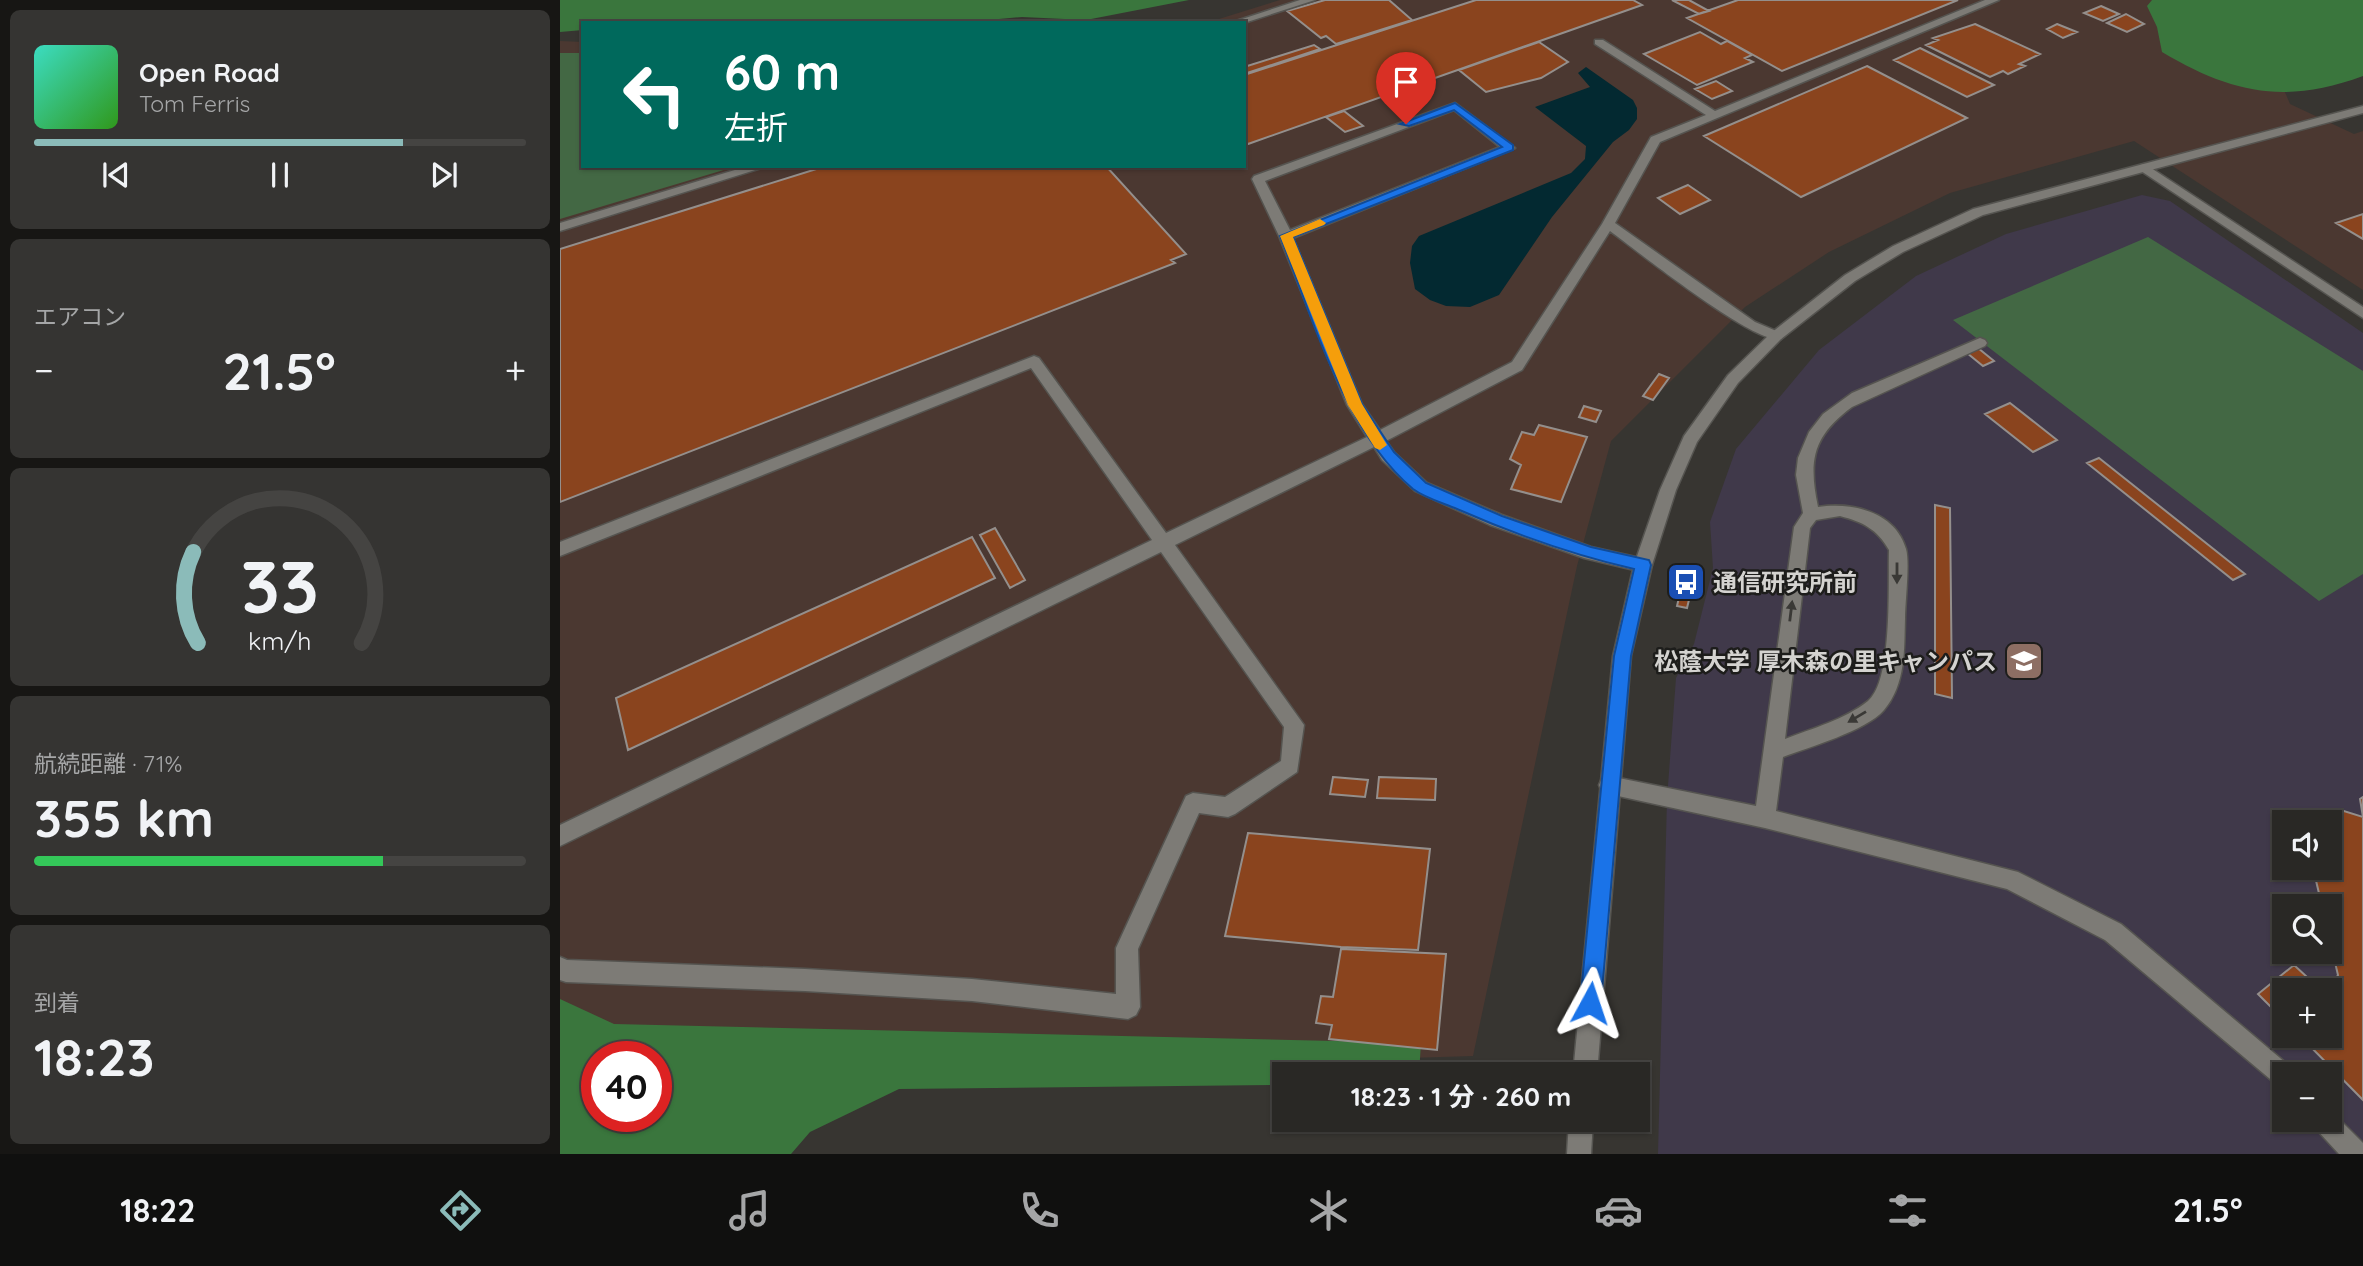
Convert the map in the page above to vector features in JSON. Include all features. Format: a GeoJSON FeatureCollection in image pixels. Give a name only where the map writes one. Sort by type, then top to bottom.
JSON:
{"type":"FeatureCollection","features":[{"type":"Feature","properties":{"kind":"street"},"geometry":{"type":"LineString","coordinates":[[1242,21],[1310,0]]}},
{"type":"Feature","properties":{"kind":"street"},"geometry":{"type":"LineString","coordinates":[[560,836],[1376,439],[1517,366],[1608,224],[1655,140],[1994,0]]}},
{"type":"Feature","properties":{"kind":"street"},"geometry":{"type":"LineString","coordinates":[[1599,42],[1714,114]]}},
{"type":"Feature","properties":{"kind":"street"},"geometry":{"type":"LineString","coordinates":[[1286,236],[1510,148],[1455,106],[1258,179],[1286,236],[1355,405],[1388,456],[1421,487],[1496,520],[1590,553],[1643,565]]}},
{"type":"Feature","properties":{"kind":"street"},"geometry":{"type":"LineString","coordinates":[[1586,1062],[1622,656],[1643,565],[1668,490],[1690,440],[1732,379],[1776,336],[1850,278],[1898,249],[1966,218],[2363,109]]}},
{"type":"Feature","properties":{"kind":"street"},"geometry":{"type":"LineString","coordinates":[[560,227],[755,168]]}},
{"type":"Feature","properties":{"kind":"street"},"geometry":{"type":"LineString","coordinates":[[2145,168],[2363,313]]}},
{"type":"Feature","properties":{"kind":"street"},"geometry":{"type":"LineString","coordinates":[[1608,224],[1750,325],[1776,336]]}},
{"type":"Feature","properties":{"kind":"street"},"geometry":{"type":"LineString","coordinates":[[1765,818],[1802,527],[1811,514],[1804,470],[1820,426],[1839,408],[1857,397],[1980,343]]}},
{"type":"Feature","properties":{"kind":"street"},"geometry":{"type":"LineString","coordinates":[[560,549],[1034,361],[1294,725],[1290,766],[1227,807],[1193,803],[1127,948],[1128,1007],[972,990],[805,980],[566,971],[560,968]]}},
{"type":"Feature","properties":{"kind":"street"},"geometry":{"type":"LineString","coordinates":[[1773,752],[1846,724],[1876,706],[1889,686],[1894,664],[1898,550],[1887,531],[1866,516],[1840,510],[1811,514]]}},
{"type":"Feature","properties":{"kind":"street"},"geometry":{"type":"LineString","coordinates":[[1609,785],[1765,818],[2010,879],[2113,932],[2272,1066]]}},
{"type":"Feature","properties":{"kind":"street"},"geometry":{"type":"LineString","coordinates":[[1579,1154],[1580,1132]]}},
{"type":"Feature","properties":{"kind":"street"},"geometry":{"type":"LineString","coordinates":[[2336,1132],[2356,1154]]}},
{"type":"Feature","properties":{"kind":"shaded area"},"geometry":{"type":"Polygon","coordinates":[[[1280,0],[2246,0],[2290,104],[2354,134],[2363,131],[2363,290],[2134,141],[1950,193],[1829,252],[1745,307],[1611,441],[1577,566],[1473,1056],[672,1081],[672,1041],[581,1041],[581,1065],[560,1076],[560,41],[581,42],[581,168],[1246,168],[1246,21],[1212,21],[1280,0]]]}},
{"type":"Feature","properties":{"kind":"shaded area","name":"松蔭大学 厚木森の里キャンパス"},"geometry":{"type":"Polygon","coordinates":[[[2142,195],[2170,201],[2363,333],[2363,1154],[1658,1154],[1667,799],[1676,678],[1694,644],[1713,568],[1710,522],[1736,449],[1819,350],[1916,276],[2006,234],[2142,195]]]}},
{"type":"Feature","properties":{"kind":"green space"},"geometry":{"type":"Polygon","coordinates":[[[560,0],[1189,0],[1086,20],[1022,17],[977,21],[581,21],[581,30],[560,32],[560,0]]]}},
{"type":"Feature","properties":{"kind":"green space"},"geometry":{"type":"Polygon","coordinates":[[[2152,0],[2363,0],[2363,76],[2335,85],[2283,92],[2235,85],[2212,77],[2162,52],[2157,27],[2147,6],[2152,0]]]}},
{"type":"Feature","properties":{"kind":"green space"},"geometry":{"type":"Polygon","coordinates":[[[560,53],[581,53],[581,168],[730,168],[560,219],[560,53]]]}},
{"type":"Feature","properties":{"kind":"green space"},"geometry":{"type":"Polygon","coordinates":[[[2148,237],[2363,371],[2363,574],[2319,601],[1953,320],[2148,237]]]}},
{"type":"Feature","properties":{"kind":"green space"},"geometry":{"type":"Polygon","coordinates":[[[560,999],[614,1024],[1421,1043],[1420,1062],[1272,1062],[1272,1085],[899,1089],[810,1132],[791,1154],[560,1154],[560,999]]]}},
{"type":"Feature","properties":{"kind":"water"},"geometry":{"type":"Polygon","coordinates":[[[1586,67],[1633,100],[1637,108],[1637,119],[1629,130],[1613,142],[1552,217],[1499,295],[1470,307],[1446,306],[1430,300],[1415,289],[1410,263],[1412,246],[1419,236],[1571,173],[1585,159],[1586,146],[1535,107],[1590,87],[1578,73],[1586,67]]]}},
{"type":"Feature","properties":{"kind":"building"},"geometry":{"type":"Polygon","coordinates":[[[1325,0],[1389,0],[1412,20],[1336,44],[1326,36],[1321,38],[1287,11],[1325,0]]]}},
{"type":"Feature","properties":{"kind":"building"},"geometry":{"type":"Polygon","coordinates":[[[1476,0],[1633,0],[1642,5],[1248,144],[1246,74],[1476,0]]]}},
{"type":"Feature","properties":{"kind":"building"},"geometry":{"type":"Polygon","coordinates":[[[1672,0],[1689,0],[1709,11],[1699,14],[1672,0]]]}},
{"type":"Feature","properties":{"kind":"building"},"geometry":{"type":"Polygon","coordinates":[[[1738,0],[1958,0],[1782,71],[1687,18],[1738,0]]]}},
{"type":"Feature","properties":{"kind":"building"},"geometry":{"type":"Polygon","coordinates":[[[2101,6],[2119,14],[2103,21],[2084,13],[2101,6]]]}},
{"type":"Feature","properties":{"kind":"building"},"geometry":{"type":"Polygon","coordinates":[[[2126,14],[2144,24],[2127,32],[2107,23],[2126,14]]]}},
{"type":"Feature","properties":{"kind":"building"},"geometry":{"type":"Polygon","coordinates":[[[1975,24],[2040,54],[2019,64],[2025,66],[2008,74],[2003,71],[1990,77],[1926,45],[1938,40],[1933,38],[1975,24]]]}},
{"type":"Feature","properties":{"kind":"building"},"geometry":{"type":"Polygon","coordinates":[[[2057,24],[2077,32],[2063,38],[2047,29],[2057,24]]]}},
{"type":"Feature","properties":{"kind":"building"},"geometry":{"type":"Polygon","coordinates":[[[1700,32],[1721,44],[1727,41],[1752,55],[1745,58],[1753,62],[1697,85],[1644,54],[1700,32]]]}},
{"type":"Feature","properties":{"kind":"building"},"geometry":{"type":"Polygon","coordinates":[[[1539,42],[1568,62],[1541,78],[1486,92],[1459,70],[1539,42]]]}},
{"type":"Feature","properties":{"kind":"building"},"geometry":{"type":"Polygon","coordinates":[[[1314,45],[1320,49],[1246,73],[1246,66],[1314,45]]]}},
{"type":"Feature","properties":{"kind":"building"},"geometry":{"type":"Polygon","coordinates":[[[1920,48],[1994,85],[1967,97],[1894,60],[1920,48]]]}},
{"type":"Feature","properties":{"kind":"building"},"geometry":{"type":"Polygon","coordinates":[[[1867,66],[1967,118],[1801,197],[1704,136],[1867,66]]]}},
{"type":"Feature","properties":{"kind":"building"},"geometry":{"type":"Polygon","coordinates":[[[1716,81],[1732,91],[1712,99],[1695,89],[1716,81]]]}},
{"type":"Feature","properties":{"kind":"building"},"geometry":{"type":"Polygon","coordinates":[[[1344,111],[1363,126],[1345,132],[1326,117],[1344,111]]]}},
{"type":"Feature","properties":{"kind":"building"},"geometry":{"type":"Polygon","coordinates":[[[820,168],[1108,168],[1186,254],[1171,260],[1175,263],[560,502],[560,249],[820,168]]]}},
{"type":"Feature","properties":{"kind":"building"},"geometry":{"type":"Polygon","coordinates":[[[1688,185],[1710,200],[1680,214],[1658,198],[1688,185]]]}},
{"type":"Feature","properties":{"kind":"building"},"geometry":{"type":"Polygon","coordinates":[[[2363,214],[2363,239],[2336,223],[2363,214]]]}},
{"type":"Feature","properties":{"kind":"building"},"geometry":{"type":"Polygon","coordinates":[[[1978,348],[1994,361],[1983,366],[1967,353],[1978,348]]]}},
{"type":"Feature","properties":{"kind":"building"},"geometry":{"type":"Polygon","coordinates":[[[1659,374],[1669,378],[1653,400],[1643,396],[1659,374]]]}},
{"type":"Feature","properties":{"kind":"building"},"geometry":{"type":"Polygon","coordinates":[[[2010,403],[2057,440],[2033,452],[1985,414],[2010,403]]]}},
{"type":"Feature","properties":{"kind":"building"},"geometry":{"type":"Polygon","coordinates":[[[1584,406],[1601,411],[1596,422],[1579,417],[1584,406]]]}},
{"type":"Feature","properties":{"kind":"building"},"geometry":{"type":"Polygon","coordinates":[[[1539,425],[1587,437],[1561,502],[1511,489],[1521,465],[1510,459],[1522,432],[1534,435],[1539,425]]]}},
{"type":"Feature","properties":{"kind":"building"},"geometry":{"type":"Polygon","coordinates":[[[2099,458],[2245,574],[2233,580],[2087,463],[2099,458]]]}},
{"type":"Feature","properties":{"kind":"building"},"geometry":{"type":"Polygon","coordinates":[[[1935,505],[1950,508],[1952,698],[1935,694],[1935,505]]]}},
{"type":"Feature","properties":{"kind":"building"},"geometry":{"type":"Polygon","coordinates":[[[995,528],[1025,580],[1010,588],[980,535],[995,528]]]}},
{"type":"Feature","properties":{"kind":"building"},"geometry":{"type":"Polygon","coordinates":[[[972,537],[995,578],[628,750],[616,698],[972,537]]]}},
{"type":"Feature","properties":{"kind":"building"},"geometry":{"type":"Polygon","coordinates":[[[1684,577],[1694,579],[1687,608],[1677,606],[1684,577]]]}},
{"type":"Feature","properties":{"kind":"building"},"geometry":{"type":"Polygon","coordinates":[[[1333,777],[1368,780],[1365,797],[1330,794],[1333,777]]]}},
{"type":"Feature","properties":{"kind":"building"},"geometry":{"type":"Polygon","coordinates":[[[1379,777],[1436,779],[1435,800],[1377,798],[1379,777]]]}},
{"type":"Feature","properties":{"kind":"building"},"geometry":{"type":"Polygon","coordinates":[[[2344,811],[2363,817],[2363,1100],[2342,1079],[2342,1062],[2326,1062],[2312,1048],[2342,1048],[2342,978],[2336,978],[2335,964],[2342,964],[2342,894],[2319,894],[2316,880],[2342,880],[2344,811]]]}},
{"type":"Feature","properties":{"kind":"building"},"geometry":{"type":"Polygon","coordinates":[[[1248,833],[1430,849],[1418,950],[1341,947],[1225,936],[1248,833]]]}},
{"type":"Feature","properties":{"kind":"building"},"geometry":{"type":"Polygon","coordinates":[[[1341,949],[1446,954],[1437,1050],[1329,1039],[1332,1025],[1316,1023],[1321,996],[1333,997],[1341,949]]]}},
{"type":"Feature","properties":{"kind":"building"},"geometry":{"type":"Polygon","coordinates":[[[2294,965],[2308,978],[2278,978],[2294,965]]]}},
{"type":"Feature","properties":{"kind":"building"},"geometry":{"type":"Polygon","coordinates":[[[2272,983],[2272,1008],[2258,994],[2272,983]]]}},
{"type":"Feature","properties":{"kind":"slow traffic"},"geometry":{"type":"LineString","coordinates":[[1320,223],[1286,236],[1355,405],[1380,445]]}},
{"type":"Feature","properties":{"kind":"place","name":"通信研究所前"},"geometry":{"type":"Point","coordinates":[1686,582]}},
{"type":"Feature","properties":{"kind":"place","name":"松蔭大学 厚木森の里キャンパス"},"geometry":{"type":"Point","coordinates":[2024,661]}},
{"type":"Feature","properties":{"kind":"route"},"geometry":{"type":"LineString","coordinates":[[1406,124],[1455,106],[1510,148],[1286,236],[1355,405],[1388,456],[1421,487],[1496,520],[1590,553],[1643,565],[1622,656],[1590,1003]]}}]}
